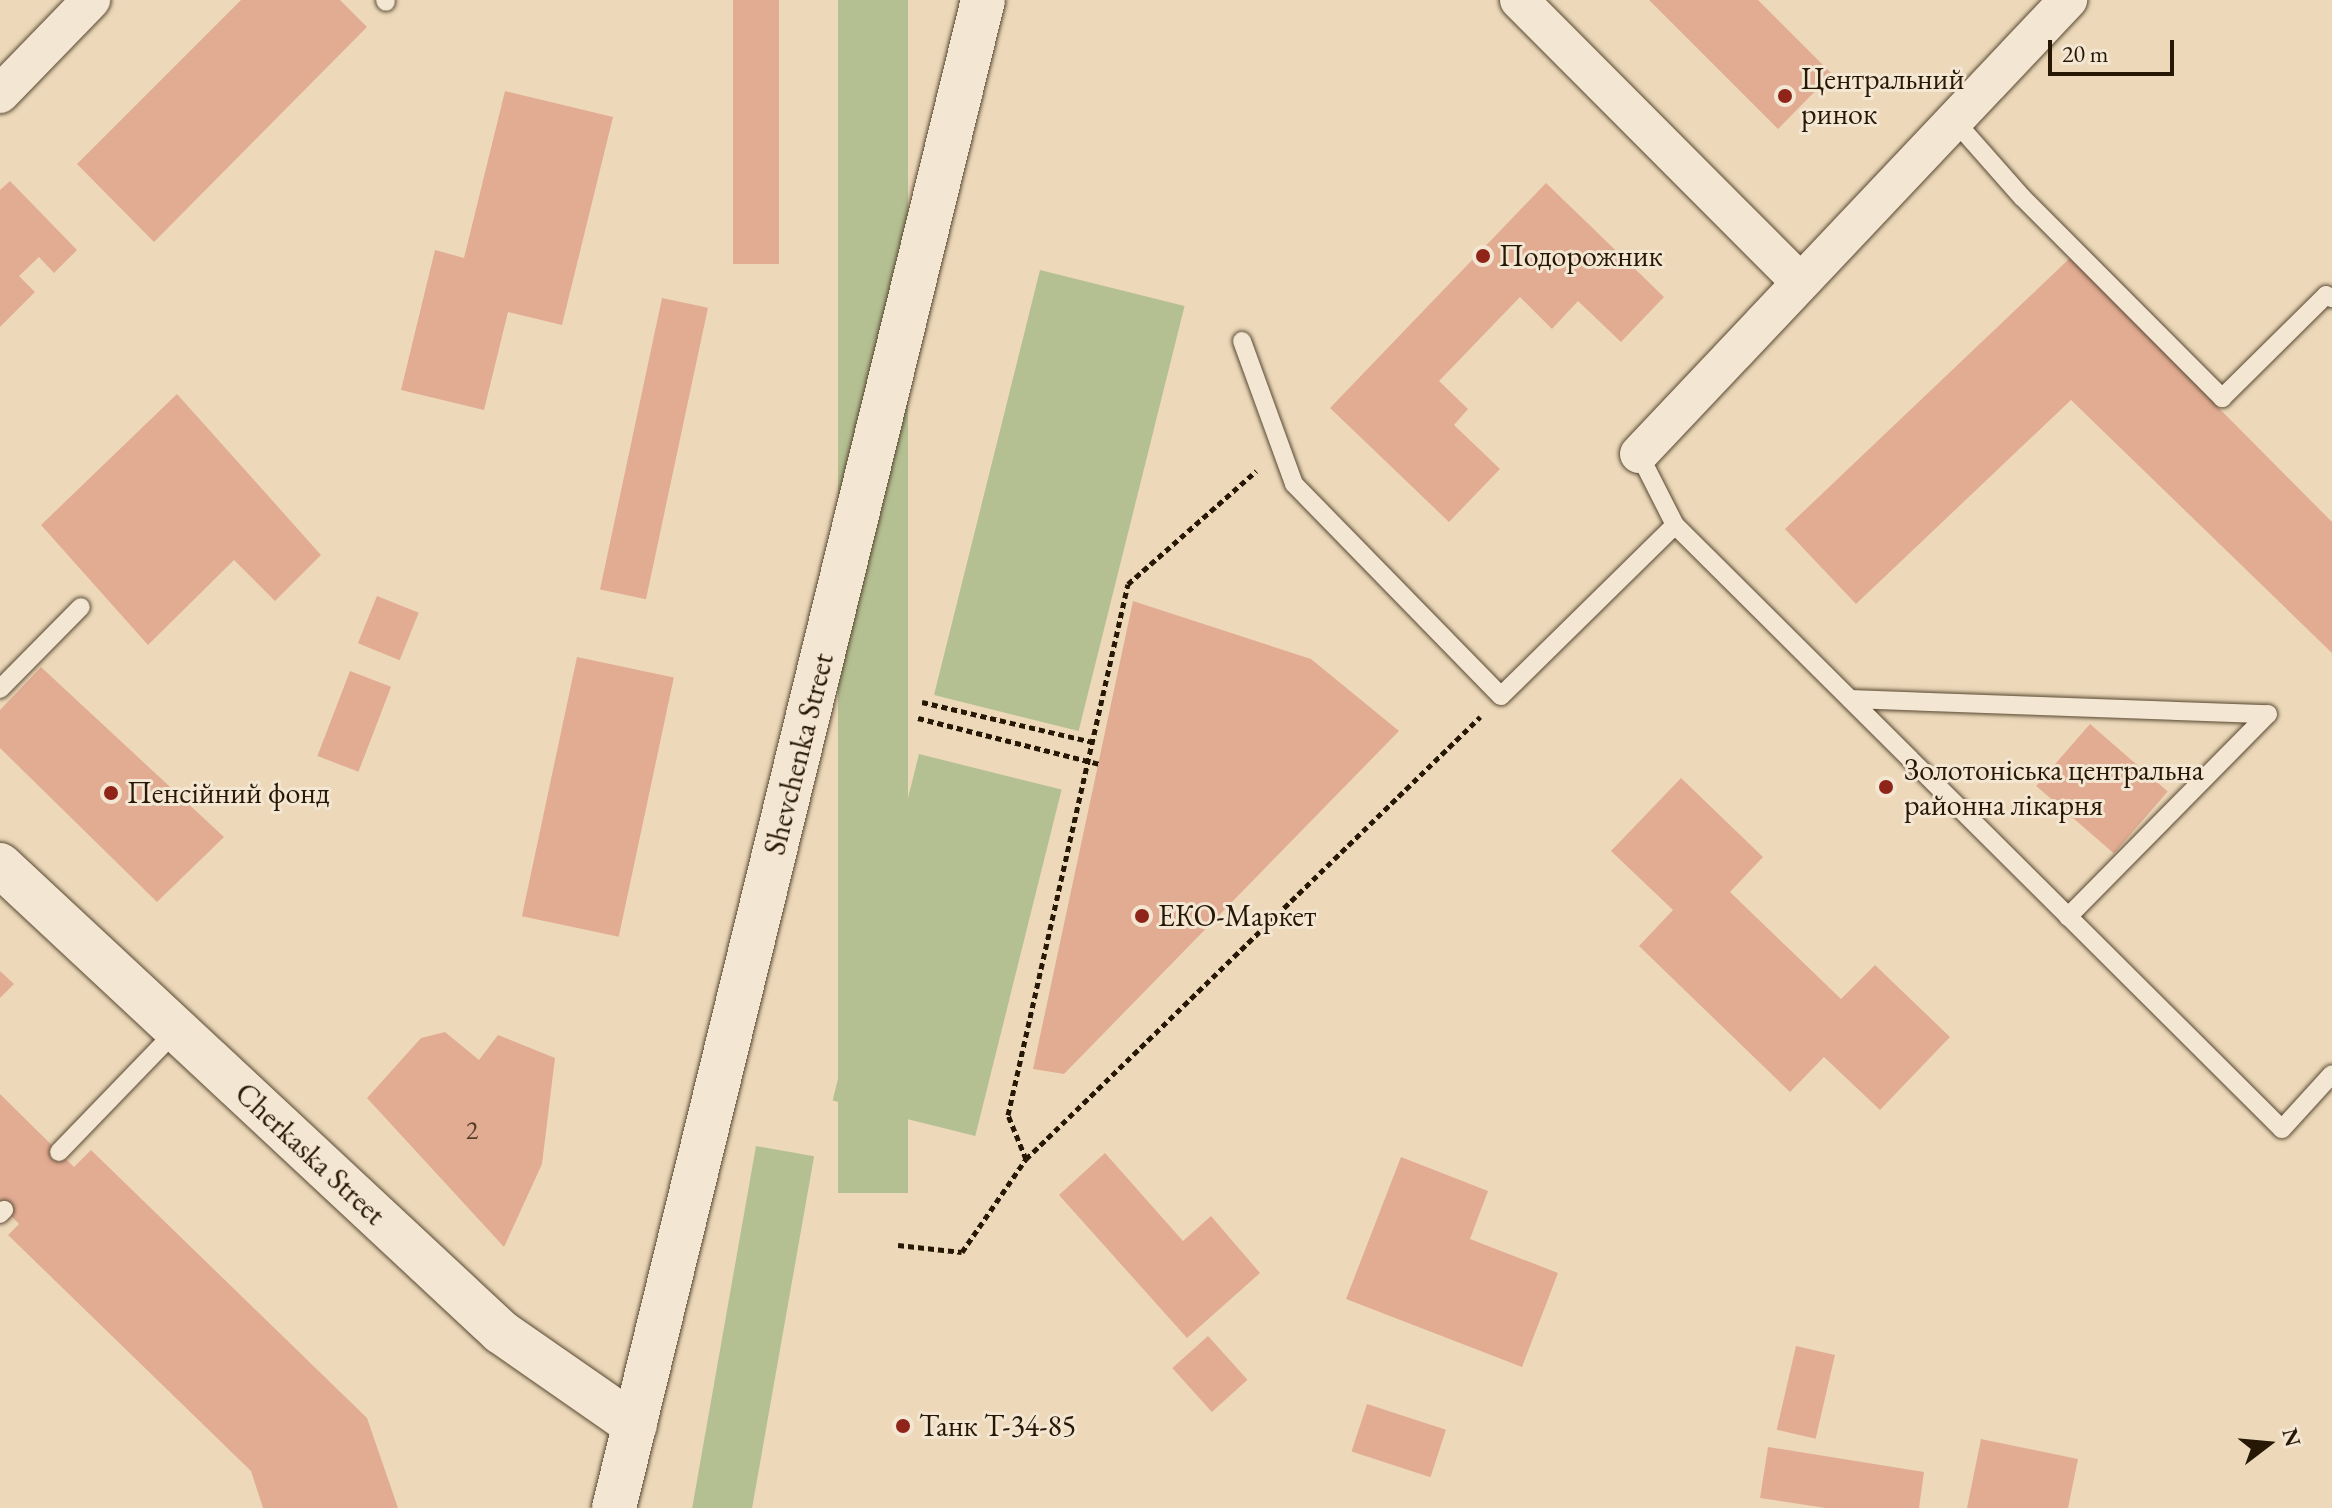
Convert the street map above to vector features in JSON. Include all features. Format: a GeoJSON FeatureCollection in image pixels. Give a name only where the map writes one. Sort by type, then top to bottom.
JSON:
{"type":"FeatureCollection","features":[{"type":"Feature","properties":{"kind":"main road","name":"Shevchenka Street"},"geometry":{"type":"LineString","coordinates":[[614,1508],[983,0]]}},
{"type":"Feature","properties":{"kind":"main road","name":"Cherkaska Street"},"geometry":{"type":"LineString","coordinates":[[0,865],[501,1332],[635,1425]]}},
{"type":"Feature","properties":{"kind":"street"},"geometry":{"type":"LineString","coordinates":[[0,94],[91,0]]}},
{"type":"Feature","properties":{"kind":"street"},"geometry":{"type":"LineString","coordinates":[[1519,0],[1800,282]]}},
{"type":"Feature","properties":{"kind":"street"},"geometry":{"type":"LineString","coordinates":[[1639,454],[2068,0]]}},
{"type":"Feature","properties":{"kind":"lane"},"geometry":{"type":"LineString","coordinates":[[1954,120],[2022,197],[2222,398],[2326,295],[2332,298]]}},
{"type":"Feature","properties":{"kind":"lane"},"geometry":{"type":"LineString","coordinates":[[1242,341],[1294,484],[1501,696],[1675,525]]}},
{"type":"Feature","properties":{"kind":"lane"},"geometry":{"type":"LineString","coordinates":[[1639,454],[1675,525],[2282,1129],[2332,1074]]}},
{"type":"Feature","properties":{"kind":"lane"},"geometry":{"type":"LineString","coordinates":[[0,689],[81,607]]}},
{"type":"Feature","properties":{"kind":"lane"},"geometry":{"type":"LineString","coordinates":[[1850,699],[2268,714],[2068,917]]}},
{"type":"Feature","properties":{"kind":"lane"},"geometry":{"type":"LineString","coordinates":[[59,1152],[177,1030]]}},
{"type":"Feature","properties":{"kind":"path"},"geometry":{"type":"LineString","coordinates":[[1026,1159],[1008,1115],[1128,584],[1281,450]]}},
{"type":"Feature","properties":{"kind":"path"},"geometry":{"type":"LineString","coordinates":[[898,1245],[962,1252],[1026,1159],[1501,696]]}},
{"type":"Feature","properties":{"kind":"path"},"geometry":{"type":"LineString","coordinates":[[922,702],[1093,742]]}},
{"type":"Feature","properties":{"kind":"path"},"geometry":{"type":"LineString","coordinates":[[918,718],[1100,764]]}},
{"type":"Feature","properties":{"kind":"green space"},"geometry":{"type":"Polygon","coordinates":[[[838,0],[908,0],[908,1193],[838,1193],[838,0]]]}},
{"type":"Feature","properties":{"kind":"green space"},"geometry":{"type":"Polygon","coordinates":[[[1040,270],[1185,306],[1079,731],[934,695],[1040,270]]]}},
{"type":"Feature","properties":{"kind":"green space"},"geometry":{"type":"Polygon","coordinates":[[[919,754],[1062,790],[975,1136],[833,1100],[919,754]]]}},
{"type":"Feature","properties":{"kind":"green space"},"geometry":{"type":"Polygon","coordinates":[[[756,1146],[814,1156],[752,1508],[692,1508],[756,1146]]]}},
{"type":"Feature","properties":{"kind":"building"},"geometry":{"type":"Polygon","coordinates":[[[241,0],[340,0],[367,27],[154,242],[77,164],[241,0]]]}},
{"type":"Feature","properties":{"kind":"building"},"geometry":{"type":"Polygon","coordinates":[[[733,0],[779,0],[779,264],[733,264],[733,0]]]}},
{"type":"Feature","properties":{"kind":"building"},"geometry":{"type":"Polygon","coordinates":[[[1649,0],[1758,0],[1832,74],[1778,129],[1649,0]]]}},
{"type":"Feature","properties":{"kind":"building"},"geometry":{"type":"Polygon","coordinates":[[[505,91],[613,117],[562,325],[508,312],[484,410],[401,390],[435,250],[464,258],[505,91]]]}},
{"type":"Feature","properties":{"kind":"building"},"geometry":{"type":"Polygon","coordinates":[[[10,181],[77,250],[54,273],[39,257],[19,276],[35,292],[0,327],[0,190],[10,181]]]}},
{"type":"Feature","properties":{"kind":"building"},"geometry":{"type":"Polygon","coordinates":[[[1546,183],[1664,297],[1621,342],[1578,301],[1552,329],[1520,297],[1439,381],[1468,409],[1454,425],[1500,469],[1449,522],[1330,408],[1546,183]]]}},
{"type":"Feature","properties":{"kind":"building"},"geometry":{"type":"Polygon","coordinates":[[[2070,258],[2332,522],[2332,653],[2071,400],[1856,604],[1785,529],[2070,258]]]}},
{"type":"Feature","properties":{"kind":"building"},"geometry":{"type":"Polygon","coordinates":[[[662,298],[708,308],[646,599],[600,589],[662,298]]]}},
{"type":"Feature","properties":{"kind":"building"},"geometry":{"type":"Polygon","coordinates":[[[177,394],[321,555],[275,601],[234,560],[148,645],[41,525],[177,394]]]}},
{"type":"Feature","properties":{"kind":"building"},"geometry":{"type":"Polygon","coordinates":[[[377,596],[419,613],[400,660],[358,643],[377,596]]]}},
{"type":"Feature","properties":{"kind":"building","name":"ЕКО-Маркет"},"geometry":{"type":"Polygon","coordinates":[[[1133,601],[1311,659],[1399,731],[1064,1074],[1033,1069],[1133,601]]]}},
{"type":"Feature","properties":{"kind":"building"},"geometry":{"type":"Polygon","coordinates":[[[577,657],[674,678],[619,937],[522,916],[577,657]]]}},
{"type":"Feature","properties":{"kind":"building","name":"Пенсійний фонд"},"geometry":{"type":"Polygon","coordinates":[[[41,667],[224,837],[157,902],[0,748],[0,710],[41,667]]]}},
{"type":"Feature","properties":{"kind":"building"},"geometry":{"type":"Polygon","coordinates":[[[350,671],[391,687],[358,772],[317,756],[350,671]]]}},
{"type":"Feature","properties":{"kind":"building"},"geometry":{"type":"Polygon","coordinates":[[[2090,724],[2168,792],[2114,853],[2036,786],[2090,724]]]}},
{"type":"Feature","properties":{"kind":"building"},"geometry":{"type":"Polygon","coordinates":[[[1681,778],[1763,857],[1730,892],[1841,999],[1875,965],[1950,1037],[1880,1110],[1824,1057],[1790,1092],[1639,946],[1673,910],[1611,851],[1681,778]]]}},
{"type":"Feature","properties":{"kind":"building"},"geometry":{"type":"Polygon","coordinates":[[[0,971],[14,984],[0,998],[0,971]]]}},
{"type":"Feature","properties":{"kind":"building"},"geometry":{"type":"Polygon","coordinates":[[[445,1032],[479,1060],[498,1035],[555,1058],[542,1164],[504,1247],[367,1098],[421,1038],[445,1032]]]}},
{"type":"Feature","properties":{"kind":"building"},"geometry":{"type":"Polygon","coordinates":[[[0,1094],[74,1167],[91,1150],[367,1418],[398,1508],[263,1508],[251,1471],[8,1235],[19,1224],[0,1205],[0,1094]]]}},
{"type":"Feature","properties":{"kind":"building"},"geometry":{"type":"Polygon","coordinates":[[[1105,1153],[1183,1241],[1211,1216],[1260,1273],[1187,1338],[1059,1195],[1105,1153]]]}},
{"type":"Feature","properties":{"kind":"building"},"geometry":{"type":"Polygon","coordinates":[[[1401,1157],[1488,1191],[1470,1239],[1558,1273],[1522,1367],[1346,1299],[1401,1157]]]}},
{"type":"Feature","properties":{"kind":"building"},"geometry":{"type":"Polygon","coordinates":[[[1208,1336],[1247,1380],[1212,1412],[1172,1368],[1208,1336]]]}},
{"type":"Feature","properties":{"kind":"building"},"geometry":{"type":"Polygon","coordinates":[[[1796,1346],[1835,1355],[1816,1439],[1777,1430],[1796,1346]]]}},
{"type":"Feature","properties":{"kind":"building"},"geometry":{"type":"Polygon","coordinates":[[[1367,1404],[1446,1430],[1430,1477],[1352,1452],[1367,1404]]]}},
{"type":"Feature","properties":{"kind":"building"},"geometry":{"type":"Polygon","coordinates":[[[1981,1439],[2078,1459],[2068,1508],[1967,1508],[1981,1439]]]}},
{"type":"Feature","properties":{"kind":"building"},"geometry":{"type":"Polygon","coordinates":[[[1768,1447],[1924,1472],[1919,1508],[1826,1508],[1760,1498],[1768,1447]]]}},
{"type":"Feature","properties":{"kind":"place","name":"Центральний ринок"},"geometry":{"type":"Point","coordinates":[1785,96]}},
{"type":"Feature","properties":{"kind":"place","name":"Подорожник"},"geometry":{"type":"Point","coordinates":[1483,256]}},
{"type":"Feature","properties":{"kind":"place","name":"Золотоніська центральна районна лікарня"},"geometry":{"type":"Point","coordinates":[1886,787]}},
{"type":"Feature","properties":{"kind":"place","name":"Пенсійний фонд"},"geometry":{"type":"Point","coordinates":[111,793]}},
{"type":"Feature","properties":{"kind":"place","name":"ЕКО-Маркет"},"geometry":{"type":"Point","coordinates":[1142,916]}},
{"type":"Feature","properties":{"kind":"place","name":"Танк Т-34-85"},"geometry":{"type":"Point","coordinates":[903,1426]}}]}
